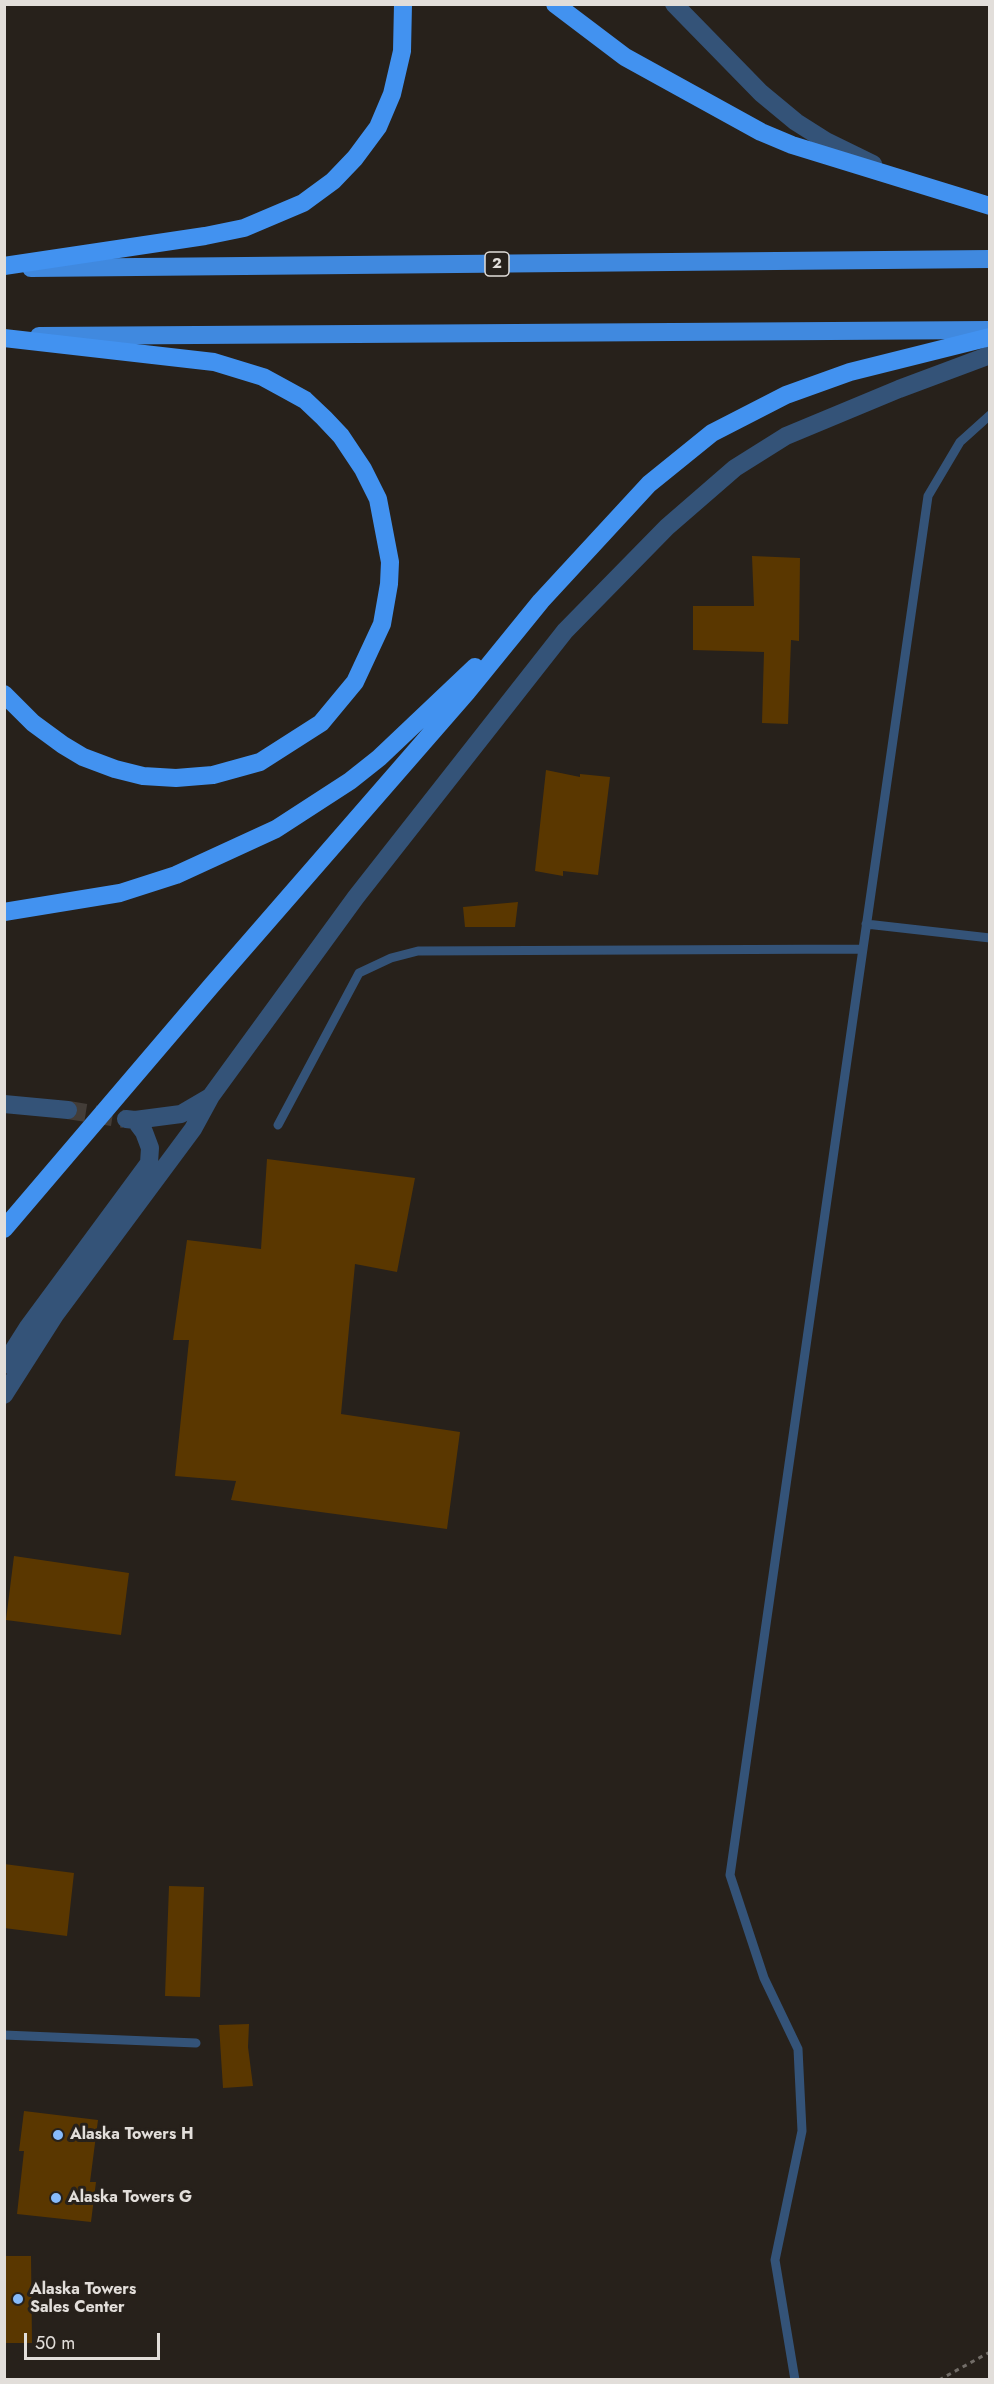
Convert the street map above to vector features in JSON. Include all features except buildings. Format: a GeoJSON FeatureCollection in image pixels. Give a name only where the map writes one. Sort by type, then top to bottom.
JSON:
{"type":"FeatureCollection","features":[{"type":"Feature","properties":{"kind":"highway"},"geometry":{"type":"LineString","coordinates":[[4,267],[244,228],[303,203],[333,181],[355,158],[378,127],[392,93],[402,51],[404,4]]}},
{"type":"Feature","properties":{"kind":"highway"},"geometry":{"type":"LineString","coordinates":[[555,4],[625,57],[761,132],[792,145],[990,206]]}},
{"type":"Feature","properties":{"kind":"highway","name":"2"},"geometry":{"type":"LineString","coordinates":[[4,267],[990,259]]}},
{"type":"Feature","properties":{"kind":"highway"},"geometry":{"type":"LineString","coordinates":[[4,337],[990,330]]}},
{"type":"Feature","properties":{"kind":"highway"},"geometry":{"type":"LineString","coordinates":[[4,337],[214,362],[255,374],[285,388],[324,418],[341,436],[363,469],[378,499],[390,562],[389,584],[382,624],[355,682],[321,723],[260,762],[213,775],[176,778],[143,776],[115,769],[83,757],[63,745],[33,723],[4,694]]}},
{"type":"Feature","properties":{"kind":"highway"},"geometry":{"type":"LineString","coordinates":[[4,912],[61,905],[120,892],[176,875],[276,829],[350,781],[379,758],[540,601],[649,484],[712,434],[753,410],[822,381],[990,337]]}},
{"type":"Feature","properties":{"kind":"highway"},"geometry":{"type":"LineString","coordinates":[[4,1229],[204,994],[467,692],[540,601]]}},
{"type":"Feature","properties":{"kind":"street"},"geometry":{"type":"LineString","coordinates":[[674,4],[753,86],[796,122],[834,145],[921,186]]}},
{"type":"Feature","properties":{"kind":"street"},"geometry":{"type":"LineString","coordinates":[[4,1395],[77,1284],[193,1129],[211,1096],[356,897],[565,631],[667,527],[735,468],[786,436],[899,389],[990,356]]}},
{"type":"Feature","properties":{"kind":"street"},"geometry":{"type":"LineString","coordinates":[[4,1365],[28,1327],[148,1163],[150,1148],[144,1132],[130,1120],[181,1114],[197,1107],[211,1096]]}},
{"type":"Feature","properties":{"kind":"street"},"geometry":{"type":"LineString","coordinates":[[4,1104],[68,1110]]}},
{"type":"Feature","properties":{"kind":"lane"},"geometry":{"type":"LineString","coordinates":[[795,2379],[775,2260],[802,2131],[798,2049],[764,1978],[730,1875],[928,496],[960,442],[990,415]]}},
{"type":"Feature","properties":{"kind":"lane"},"geometry":{"type":"LineString","coordinates":[[866,924],[990,938]]}},
{"type":"Feature","properties":{"kind":"lane"},"geometry":{"type":"LineString","coordinates":[[278,1125],[358,973],[391,958],[418,951],[862,949]]}},
{"type":"Feature","properties":{"kind":"lane"},"geometry":{"type":"LineString","coordinates":[[4,2036],[196,2043]]}},
{"type":"Feature","properties":{"kind":"path"},"geometry":{"type":"LineString","coordinates":[[939,2379],[990,2352]]}},
{"type":"Feature","properties":{"kind":"tunnel"},"geometry":{"type":"LineString","coordinates":[[68,1110],[124,1119]]}},
{"type":"Feature","properties":{"kind":"place","name":"Alaska Towers H"},"geometry":{"type":"Point","coordinates":[58,2135]}},
{"type":"Feature","properties":{"kind":"place","name":"Alaska Towers G"},"geometry":{"type":"Point","coordinates":[56,2198]}},
{"type":"Feature","properties":{"kind":"place","name":"Alaska Towers Sales Center"},"geometry":{"type":"Point","coordinates":[18,2299]}}]}
